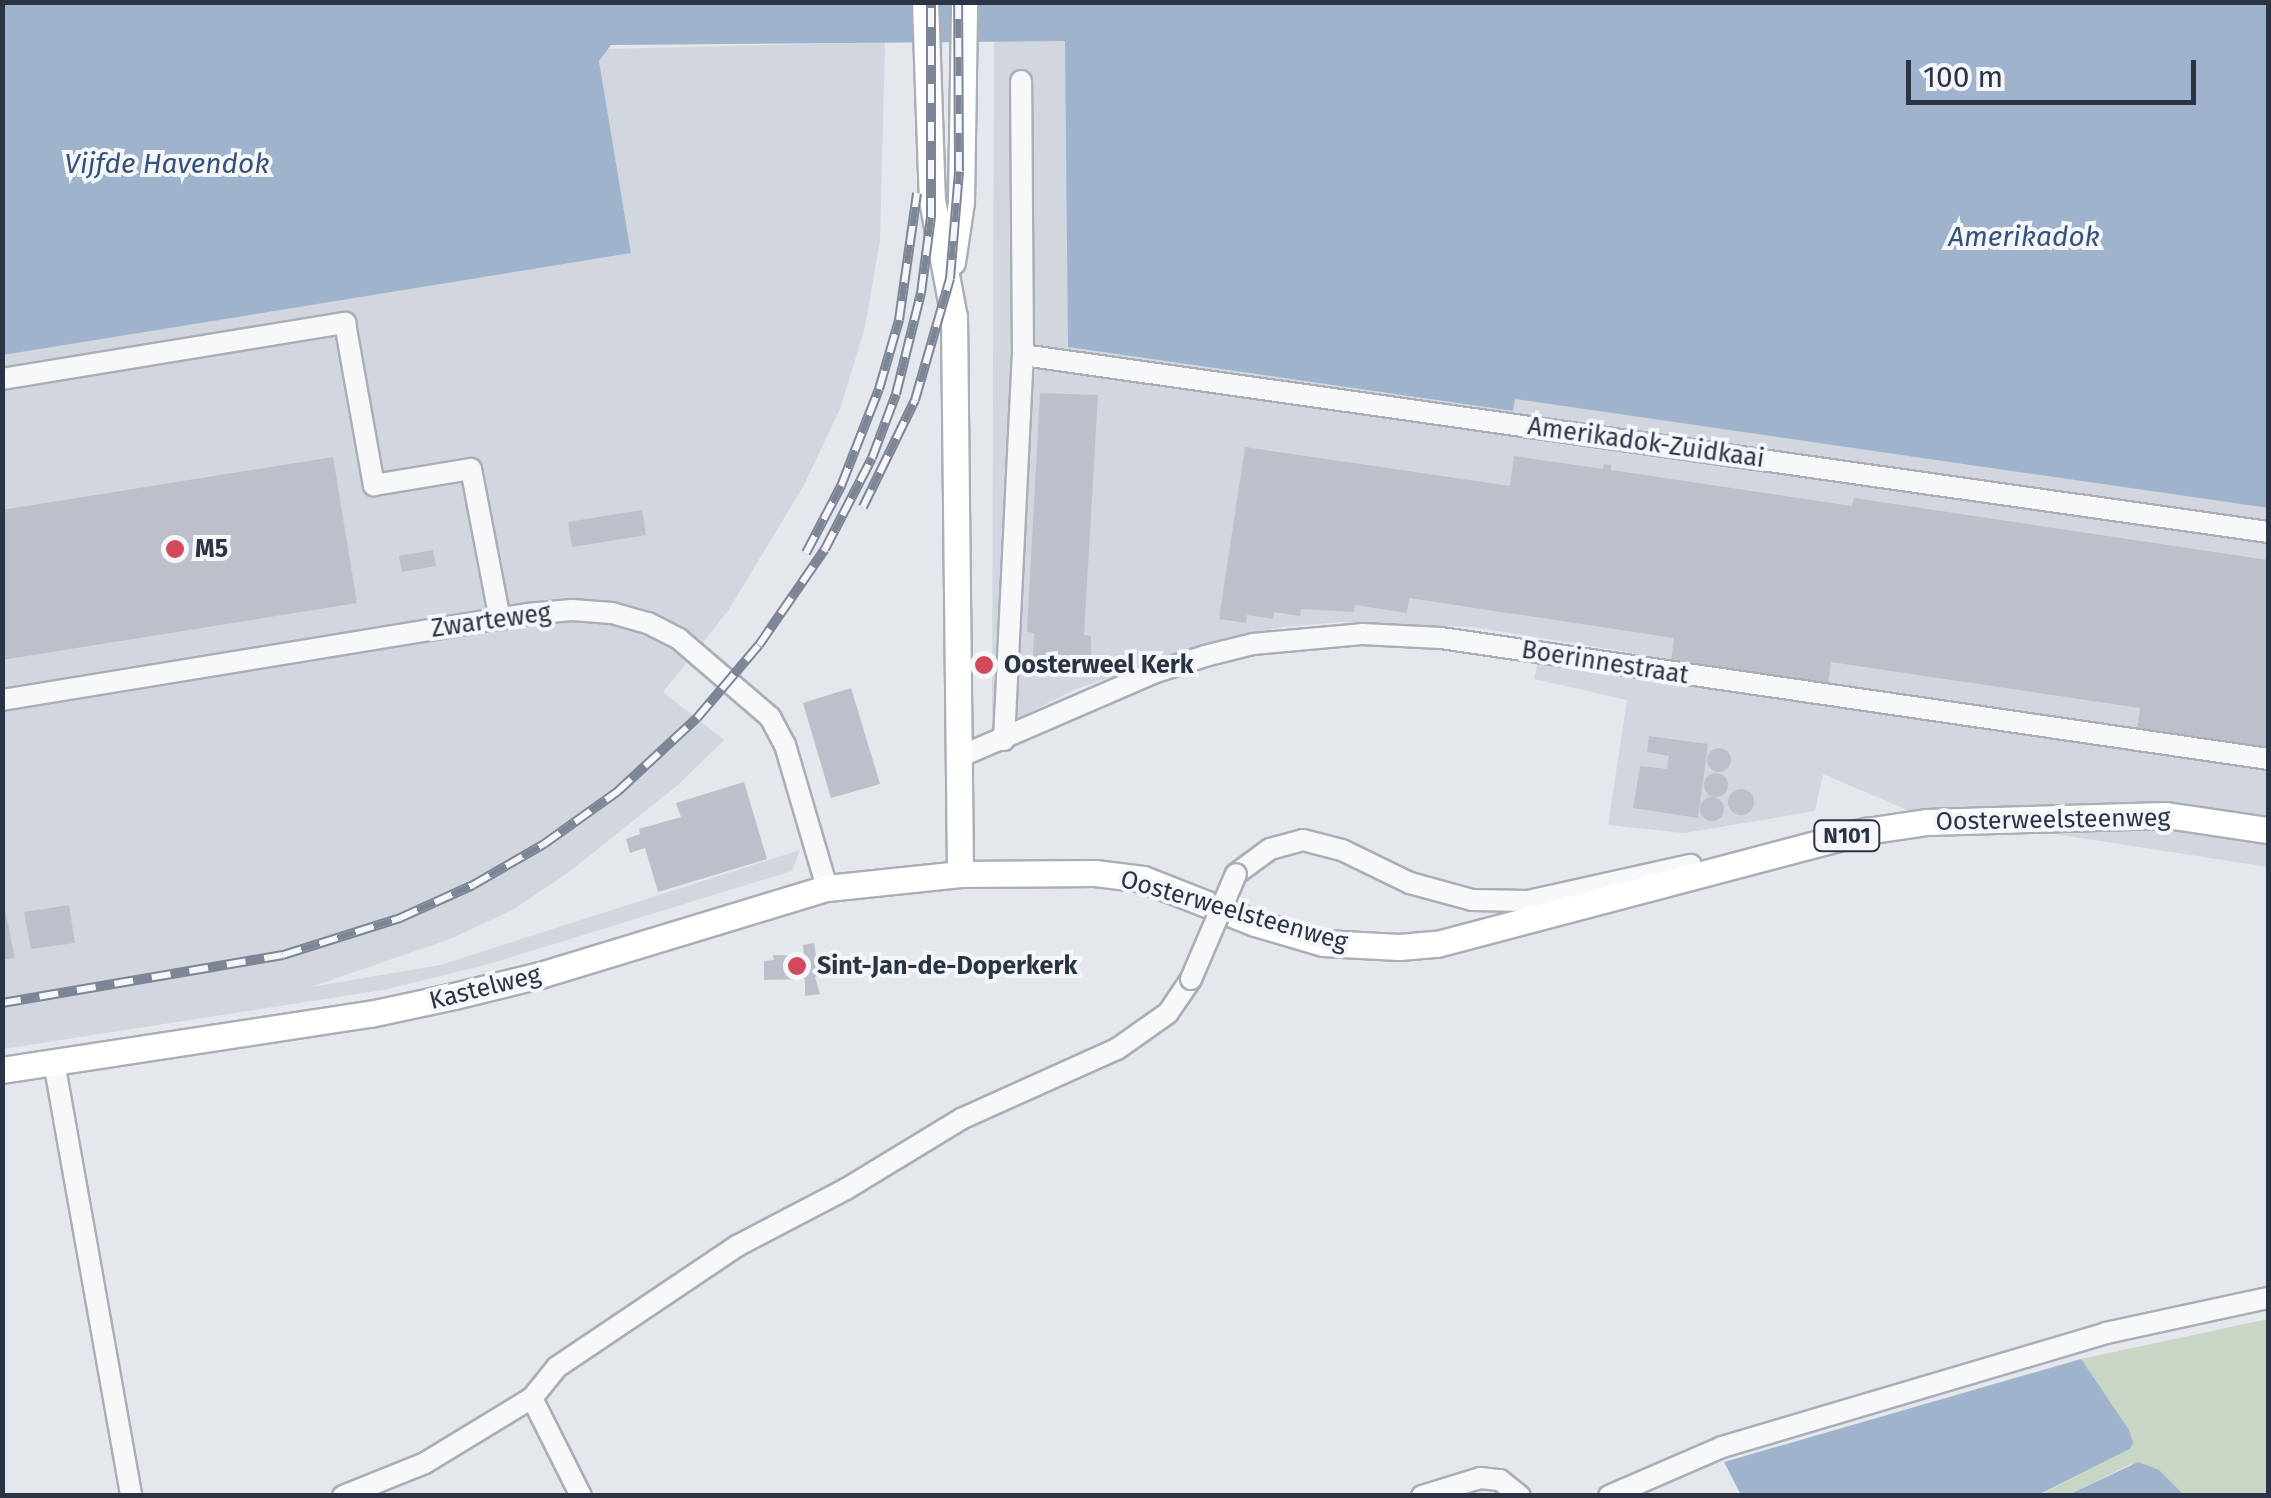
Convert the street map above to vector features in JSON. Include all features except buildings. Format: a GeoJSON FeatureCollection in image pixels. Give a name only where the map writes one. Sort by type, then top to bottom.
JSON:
{"type":"FeatureCollection","features":[{"type":"Feature","properties":{"kind":"main road"},"geometry":{"type":"LineString","coordinates":[[925,2],[932,200],[950,278]]}},
{"type":"Feature","properties":{"kind":"main road"},"geometry":{"type":"LineString","coordinates":[[960,874],[950,278],[962,202],[964,2]]}},
{"type":"Feature","properties":{"kind":"main road","name":"Oosterweelsteenweg"},"geometry":{"type":"LineString","coordinates":[[960,874],[1095,874],[1142,879],[1255,923],[1324,942],[1399,946],[1455,939],[1866,830],[1927,822],[2112,815],[2166,815],[2268,830]]}},
{"type":"Feature","properties":{"kind":"main road","name":"Kastelweg"},"geometry":{"type":"LineString","coordinates":[[2,1070],[370,1014],[540,975],[827,888],[960,874]]}},
{"type":"Feature","properties":{"kind":"street"},"geometry":{"type":"LineString","coordinates":[[1004,740],[1023,355],[1021,81]]}},
{"type":"Feature","properties":{"kind":"street"},"geometry":{"type":"LineString","coordinates":[[2,379],[345,323],[374,485],[471,469],[500,619]]}},
{"type":"Feature","properties":{"kind":"street","name":"Amerikadok-Zuidkaai"},"geometry":{"type":"LineString","coordinates":[[1023,355],[2268,532]]}},
{"type":"Feature","properties":{"kind":"street","name":"Zwarteweg"},"geometry":{"type":"LineString","coordinates":[[2,700],[500,619],[572,610],[612,613],[648,623],[678,639],[770,717],[784,745],[827,888]]}},
{"type":"Feature","properties":{"kind":"street","name":"Boerinnestraat"},"geometry":{"type":"LineString","coordinates":[[959,757],[1152,673],[1205,656],[1253,644],[1362,634],[1440,638],[2268,759]]}},
{"type":"Feature","properties":{"kind":"street"},"geometry":{"type":"LineString","coordinates":[[343,1496],[426,1463],[532,1398],[557,1366],[737,1246],[846,1189],[961,1119],[1117,1048],[1168,1014],[1191,979],[1236,874],[1270,849],[1303,840],[1342,850],[1410,883],[1472,900],[1528,901],[1875,822],[1975,809],[2052,809],[2112,815]]}},
{"type":"Feature","properties":{"kind":"street"},"geometry":{"type":"LineString","coordinates":[[54,1062],[130,1496]]}},
{"type":"Feature","properties":{"kind":"street"},"geometry":{"type":"LineString","coordinates":[[1609,1496],[1740,1442],[2106,1333],[2268,1298]]}},
{"type":"Feature","properties":{"kind":"street"},"geometry":{"type":"LineString","coordinates":[[532,1398],[580,1496]]}},
{"type":"Feature","properties":{"kind":"street"},"geometry":{"type":"LineString","coordinates":[[1422,1496],[1480,1478],[1500,1480],[1520,1496]]}},
{"type":"Feature","properties":{"kind":"shaded area"},"geometry":{"type":"Polygon","coordinates":[[[1066,40],[1069,347],[1512,411],[1514,398],[2268,508],[2268,867],[1912,812],[1823,774],[1815,811],[1684,833],[1608,825],[1627,700],[1534,679],[1538,663],[1630,678],[1634,653],[1473,627],[1341,622],[1282,627],[1222,639],[1076,689],[992,731],[994,41],[1066,40]]]}},
{"type":"Feature","properties":{"kind":"shaded area"},"geometry":{"type":"Polygon","coordinates":[[[885,42],[880,240],[865,327],[840,409],[804,485],[728,611],[663,692],[724,740],[678,785],[569,872],[514,909],[450,939],[311,987],[440,965],[800,850],[792,871],[482,966],[383,990],[3,1049],[3,355],[631,252],[599,61],[605,49],[885,42]]]}},
{"type":"Feature","properties":{"kind":"green space"},"geometry":{"type":"Polygon","coordinates":[[[2268,1319],[2268,1495],[2178,1495],[2131,1464],[2068,1495],[2038,1496],[2130,1449],[2081,1359],[2268,1319]]]}},
{"type":"Feature","properties":{"kind":"water","name":"Amerikadok"},"geometry":{"type":"Polygon","coordinates":[[[3,3],[2268,3],[2268,508],[1515,399],[1513,411],[1068,347],[1065,41],[611,45],[599,61],[631,253],[3,355],[3,3]]]}},
{"type":"Feature","properties":{"kind":"water"},"geometry":{"type":"Polygon","coordinates":[[[2081,1359],[2129,1430],[2133,1443],[2130,1449],[2038,1495],[1741,1495],[1724,1462],[2081,1359]]]}},
{"type":"Feature","properties":{"kind":"water"},"geometry":{"type":"Polygon","coordinates":[[[2138,1462],[2159,1470],[2184,1495],[2068,1495],[2138,1462]]]}},
{"type":"Feature","properties":{"kind":"railway"},"geometry":{"type":"LineString","coordinates":[[2,1003],[283,955],[400,918],[473,885],[544,844],[617,792],[697,718],[759,645],[825,549],[872,458],[896,394],[921,293],[931,217],[931,2]]}},
{"type":"Feature","properties":{"kind":"railway"},"geometry":{"type":"LineString","coordinates":[[863,507],[915,400],[950,279],[959,171],[958,2]]}},
{"type":"Feature","properties":{"kind":"railway"},"geometry":{"type":"LineString","coordinates":[[806,553],[841,486],[879,389],[899,320],[917,193]]}},
{"type":"Feature","properties":{"kind":"place","name":"M5"},"geometry":{"type":"Point","coordinates":[175,549]}},
{"type":"Feature","properties":{"kind":"place","name":"Oosterweel Kerk"},"geometry":{"type":"Point","coordinates":[984,665]}},
{"type":"Feature","properties":{"kind":"place","name":"Sint-Jan-de-Doperkerk"},"geometry":{"type":"Point","coordinates":[797,966]}},
{"type":"Feature","properties":{"kind":"water label","name":"Vijfde Havendok"},"geometry":{"type":"Point","coordinates":[167,164]}}]}
